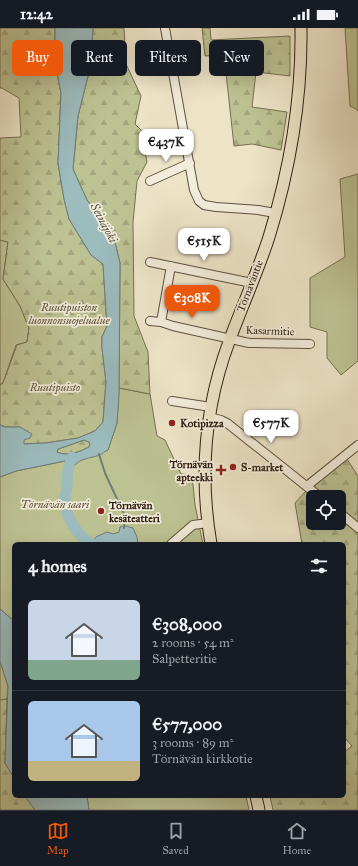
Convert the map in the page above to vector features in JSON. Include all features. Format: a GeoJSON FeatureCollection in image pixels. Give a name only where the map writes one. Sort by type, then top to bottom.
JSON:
{"type":"FeatureCollection","features":[{"type":"Feature","properties":{"kind":"main road","name":"Törnäväntie"},"geometry":{"type":"LineString","coordinates":[[212,542],[208,523],[204,472],[210,412],[218,377],[230,339],[268,238],[285,179],[296,119],[300,70],[301,28]]}},
{"type":"Feature","properties":{"kind":"main road"},"geometry":{"type":"LineString","coordinates":[[256,798],[258,810]]}},
{"type":"Feature","properties":{"kind":"street"},"geometry":{"type":"LineString","coordinates":[[165,28],[196,195],[199,201],[204,205],[216,207],[258,210],[275,213]]}},
{"type":"Feature","properties":{"kind":"street"},"geometry":{"type":"LineString","coordinates":[[150,181],[190,163]]}},
{"type":"Feature","properties":{"kind":"street"},"geometry":{"type":"LineString","coordinates":[[150,262],[252,283]]}},
{"type":"Feature","properties":{"kind":"street"},"geometry":{"type":"LineString","coordinates":[[161,322],[171,266]]}},
{"type":"Feature","properties":{"kind":"street","name":"Kasarmitie"},"geometry":{"type":"LineString","coordinates":[[150,321],[161,322],[249,343],[310,344]]}},
{"type":"Feature","properties":{"kind":"street"},"geometry":{"type":"LineString","coordinates":[[172,401],[210,412],[227,423],[311,490]]}},
{"type":"Feature","properties":{"kind":"street"},"geometry":{"type":"LineString","coordinates":[[306,486],[358,445]]}},
{"type":"Feature","properties":{"kind":"street"},"geometry":{"type":"LineString","coordinates":[[346,518],[358,528]]}},
{"type":"Feature","properties":{"kind":"street"},"geometry":{"type":"LineString","coordinates":[[173,542],[193,526],[208,523]]}},
{"type":"Feature","properties":{"kind":"green space","name":"Ruutipuisto"},"geometry":{"type":"Polygon","coordinates":[[[0,28],[55,28],[55,40],[12,40],[12,76],[58,76],[61,93],[58,163],[64,199],[69,219],[91,255],[103,264],[107,326],[102,337],[106,382],[103,422],[95,431],[78,438],[46,443],[23,444],[20,427],[5,427],[0,425],[0,385],[3,383],[17,345],[27,342],[29,328],[20,306],[3,279],[8,242],[0,240],[0,138],[21,137],[19,98],[0,88],[0,28]]]}},
{"type":"Feature","properties":{"kind":"green space"},"geometry":{"type":"Polygon","coordinates":[[[93,28],[124,28],[125,40],[92,40],[93,28]]]}},
{"type":"Feature","properties":{"kind":"green space"},"geometry":{"type":"Polygon","coordinates":[[[202,28],[210,28],[211,40],[209,40],[209,56],[205,56],[202,28]]]}},
{"type":"Feature","properties":{"kind":"green space"},"geometry":{"type":"Polygon","coordinates":[[[345,28],[358,28],[358,111],[350,106],[345,28]]]}},
{"type":"Feature","properties":{"kind":"green space"},"geometry":{"type":"Polygon","coordinates":[[[290,36],[290,76],[264,73],[264,40],[211,40],[290,36]]]}},
{"type":"Feature","properties":{"kind":"green space"},"geometry":{"type":"Polygon","coordinates":[[[127,66],[141,96],[135,124],[142,131],[147,162],[137,181],[133,222],[134,316],[148,352],[150,394],[119,388],[120,263],[113,234],[87,200],[73,169],[78,116],[88,76],[127,76],[127,66]]]}},
{"type":"Feature","properties":{"kind":"green space"},"geometry":{"type":"Polygon","coordinates":[[[226,76],[256,76],[252,107],[287,112],[281,150],[252,144],[234,146],[226,76]]]}},
{"type":"Feature","properties":{"kind":"green space"},"geometry":{"type":"Polygon","coordinates":[[[358,174],[358,361],[341,375],[327,358],[327,332],[310,327],[310,278],[345,257],[340,179],[358,174]]]}},
{"type":"Feature","properties":{"kind":"green space"},"geometry":{"type":"Polygon","coordinates":[[[0,240],[8,242],[3,279],[20,306],[29,328],[27,342],[16,345],[3,383],[0,385],[0,240]]]}},
{"type":"Feature","properties":{"kind":"green space","name":"Törnävän saari"},"geometry":{"type":"Polygon","coordinates":[[[119,388],[150,394],[157,436],[165,440],[181,474],[192,475],[195,505],[203,542],[12,542],[12,619],[0,609],[0,477],[16,471],[65,461],[73,467],[78,461],[108,450],[117,423],[119,388]]]}},
{"type":"Feature","properties":{"kind":"green space"},"geometry":{"type":"Polygon","coordinates":[[[84,440],[89,442],[89,447],[69,454],[57,452],[58,449],[84,440]]]}},
{"type":"Feature","properties":{"kind":"green space"},"geometry":{"type":"Polygon","coordinates":[[[347,459],[358,476],[358,810],[273,810],[270,798],[346,798],[346,750],[352,746],[346,739],[346,542],[302,542],[295,503],[306,491],[306,530],[346,530],[346,490],[307,490],[347,459]]]}},
{"type":"Feature","properties":{"kind":"green space"},"geometry":{"type":"Polygon","coordinates":[[[0,661],[8,686],[7,699],[0,700],[0,661]]]}},
{"type":"Feature","properties":{"kind":"green space"},"geometry":{"type":"Polygon","coordinates":[[[7,699],[5,763],[12,775],[12,798],[26,798],[35,810],[0,810],[0,700],[7,699]]]}},
{"type":"Feature","properties":{"kind":"green space"},"geometry":{"type":"Polygon","coordinates":[[[87,798],[246,798],[249,810],[89,810],[87,798]]]}},
{"type":"Feature","properties":{"kind":"water","name":"Seinäjoki"},"geometry":{"type":"Polygon","coordinates":[[[55,28],[93,28],[92,40],[71,40],[71,76],[88,76],[78,116],[73,169],[87,200],[113,234],[120,263],[119,396],[117,423],[108,450],[100,455],[82,460],[73,467],[68,466],[65,461],[16,471],[0,477],[0,425],[5,427],[20,427],[32,434],[30,438],[24,440],[24,444],[46,443],[78,438],[95,431],[103,422],[106,382],[102,337],[107,326],[103,264],[91,255],[69,219],[64,199],[58,163],[61,93],[58,76],[63,76],[63,40],[55,40],[55,28]],[[84,440],[58,449],[57,452],[69,454],[89,447],[90,444],[84,440]]]}},
{"type":"Feature","properties":{"kind":"water"},"geometry":{"type":"Polygon","coordinates":[[[125,526],[133,528],[138,542],[92,542],[96,537],[107,532],[113,534],[119,532],[120,527],[125,526]]]}},
{"type":"Feature","properties":{"kind":"water"},"geometry":{"type":"Polygon","coordinates":[[[0,609],[12,619],[12,775],[5,763],[8,686],[0,661],[0,609]]]}},
{"type":"Feature","properties":{"kind":"water"},"geometry":{"type":"Polygon","coordinates":[[[26,798],[87,798],[89,810],[35,810],[26,798]]]}},
{"type":"Feature","properties":{"kind":"waterway"},"geometry":{"type":"LineString","coordinates":[[99,454],[105,473],[125,516],[124,528]]}},
{"type":"Feature","properties":{"kind":"waterway"},"geometry":{"type":"LineString","coordinates":[[72,457],[69,465],[65,498],[67,513],[77,531],[89,542]]}},
{"type":"Feature","properties":{"kind":"place","name":"Kotipizza"},"geometry":{"type":"Point","coordinates":[172,423]}},
{"type":"Feature","properties":{"kind":"place","name":"S-market"},"geometry":{"type":"Point","coordinates":[233,467]}},
{"type":"Feature","properties":{"kind":"place","name":"Törnävän apteekki"},"geometry":{"type":"Point","coordinates":[221,470]}},
{"type":"Feature","properties":{"kind":"place","name":"Törnävän kesäteatteri"},"geometry":{"type":"Point","coordinates":[101,511]}},
{"type":"Feature","properties":{"kind":"park label","name":"Ruutipuiston luonnonsuojelualue"},"geometry":{"type":"Point","coordinates":[69,313]}}]}
